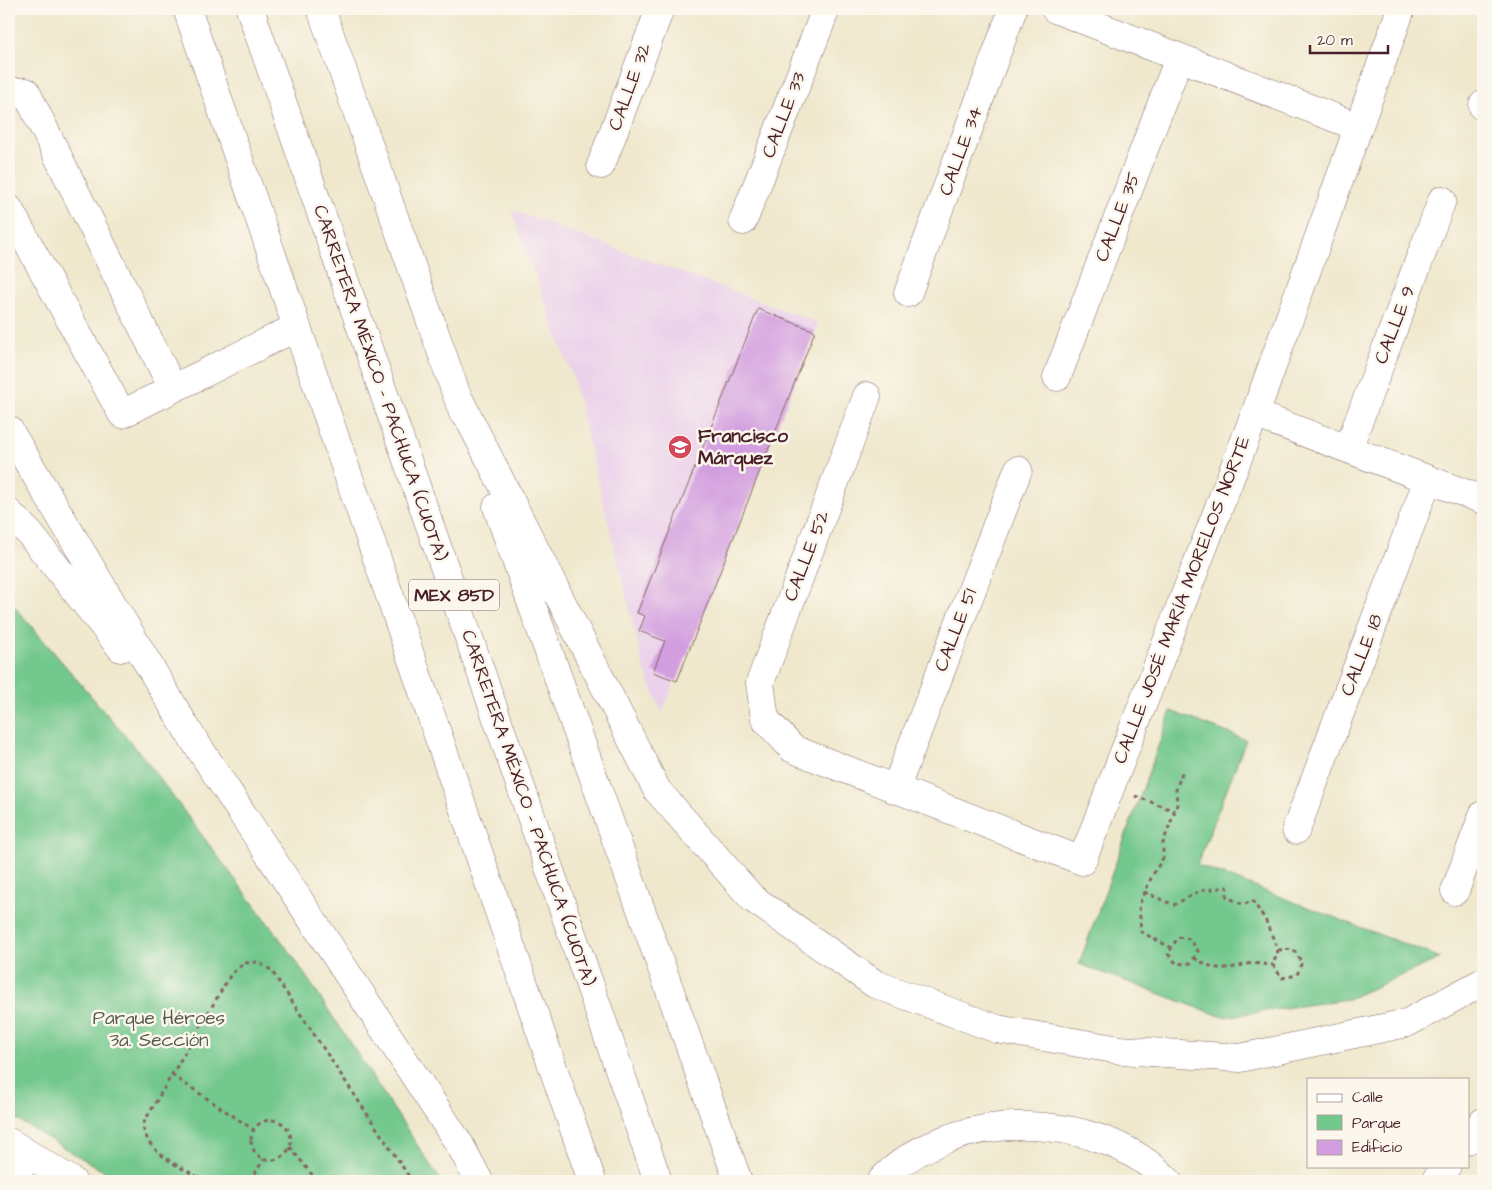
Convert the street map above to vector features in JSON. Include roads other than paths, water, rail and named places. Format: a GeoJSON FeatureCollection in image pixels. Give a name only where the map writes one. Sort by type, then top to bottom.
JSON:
{"type":"FeatureCollection","features":[{"type":"Feature","properties":{"kind":"main road","name":"MEX 85D"},"geometry":{"type":"LineString","coordinates":[[187,9],[592,1181]]}},
{"type":"Feature","properties":{"kind":"main road","name":"CARRETERA MÉXICO - PACHUCA (CUOTA)"},"geometry":{"type":"LineString","coordinates":[[250,9],[658,1181]]}},
{"type":"Feature","properties":{"kind":"main road"},"geometry":{"type":"LineString","coordinates":[[321,9],[738,1181]]}},
{"type":"Feature","properties":{"kind":"main road","name":"CALLE 32"},"geometry":{"type":"LineString","coordinates":[[601,165],[660,9]]}},
{"type":"Feature","properties":{"kind":"main road","name":"CALLE 33"},"geometry":{"type":"LineString","coordinates":[[743,221],[826,9]]}},
{"type":"Feature","properties":{"kind":"main road","name":"CALLE 34"},"geometry":{"type":"LineString","coordinates":[[908,293],[1013,9]]}},
{"type":"Feature","properties":{"kind":"main road"},"geometry":{"type":"LineString","coordinates":[[1055,9],[1087,15],[1178,58],[1358,127]]}},
{"type":"Feature","properties":{"kind":"main road","name":"CALLE JOSÉ MARÍA MORELOS NORTE"},"geometry":{"type":"LineString","coordinates":[[765,719],[793,749],[1082,861],[1255,414],[1401,9]]}},
{"type":"Feature","properties":{"kind":"main road","name":"CALLE 35"},"geometry":{"type":"LineString","coordinates":[[1057,377],[1178,58]]}},
{"type":"Feature","properties":{"kind":"main road"},"geometry":{"type":"LineString","coordinates":[[9,92],[26,92],[172,387]]}},
{"type":"Feature","properties":{"kind":"main road","name":"CALLE 9"},"geometry":{"type":"LineString","coordinates":[[1348,449],[1442,200]]}},
{"type":"Feature","properties":{"kind":"main road"},"geometry":{"type":"LineString","coordinates":[[9,209],[122,414],[172,387],[297,327]]}},
{"type":"Feature","properties":{"kind":"main road"},"geometry":{"type":"LineString","coordinates":[[457,395],[656,790],[752,898],[875,984],[997,1029],[1120,1050],[1240,1058],[1407,1023],[1483,982]]}},
{"type":"Feature","properties":{"kind":"main road","name":"CALLE 52"},"geometry":{"type":"LineString","coordinates":[[765,719],[760,683],[867,396]]}},
{"type":"Feature","properties":{"kind":"main road"},"geometry":{"type":"LineString","coordinates":[[1255,414],[1483,500]]}},
{"type":"Feature","properties":{"kind":"main road"},"geometry":{"type":"LineString","coordinates":[[9,430],[188,731],[460,1146],[479,1181]]}},
{"type":"Feature","properties":{"kind":"main road","name":"CALLE 51"},"geometry":{"type":"LineString","coordinates":[[895,790],[1018,470]]}},
{"type":"Feature","properties":{"kind":"main road","name":"CALLE 18"},"geometry":{"type":"LineString","coordinates":[[1296,830],[1428,479]]}},
{"type":"Feature","properties":{"kind":"main road"},"geometry":{"type":"LineString","coordinates":[[9,513],[30,534],[188,731]]}},
{"type":"Feature","properties":{"kind":"main road"},"geometry":{"type":"LineString","coordinates":[[1455,891],[1483,815]]}},
{"type":"Feature","properties":{"kind":"main road"},"geometry":{"type":"LineString","coordinates":[[1470,1138],[1483,1122]]}},
{"type":"Feature","properties":{"kind":"main road"},"geometry":{"type":"LineString","coordinates":[[881,1181],[918,1153],[961,1134],[1013,1124],[1056,1127],[1094,1136],[1119,1146],[1143,1160],[1168,1181]]}},
{"type":"Feature","properties":{"kind":"main road"},"geometry":{"type":"LineString","coordinates":[[460,1146],[466,1181]]}},
{"type":"Feature","properties":{"kind":"main road"},"geometry":{"type":"LineString","coordinates":[[12,1181],[19,1148],[72,1181]]}},
{"type":"Feature","properties":{"kind":"main road"},"geometry":{"type":"LineString","coordinates":[[1435,1181],[1445,1168]]}},
{"type":"Feature","properties":{"kind":"place","name":"Francisco Márquez"},"geometry":{"type":"Point","coordinates":[680,447]}},
{"type":"Feature","properties":{"kind":"park label","name":"Parque Héroes 3a. Sección"},"geometry":{"type":"Point","coordinates":[159,1029]}}]}
